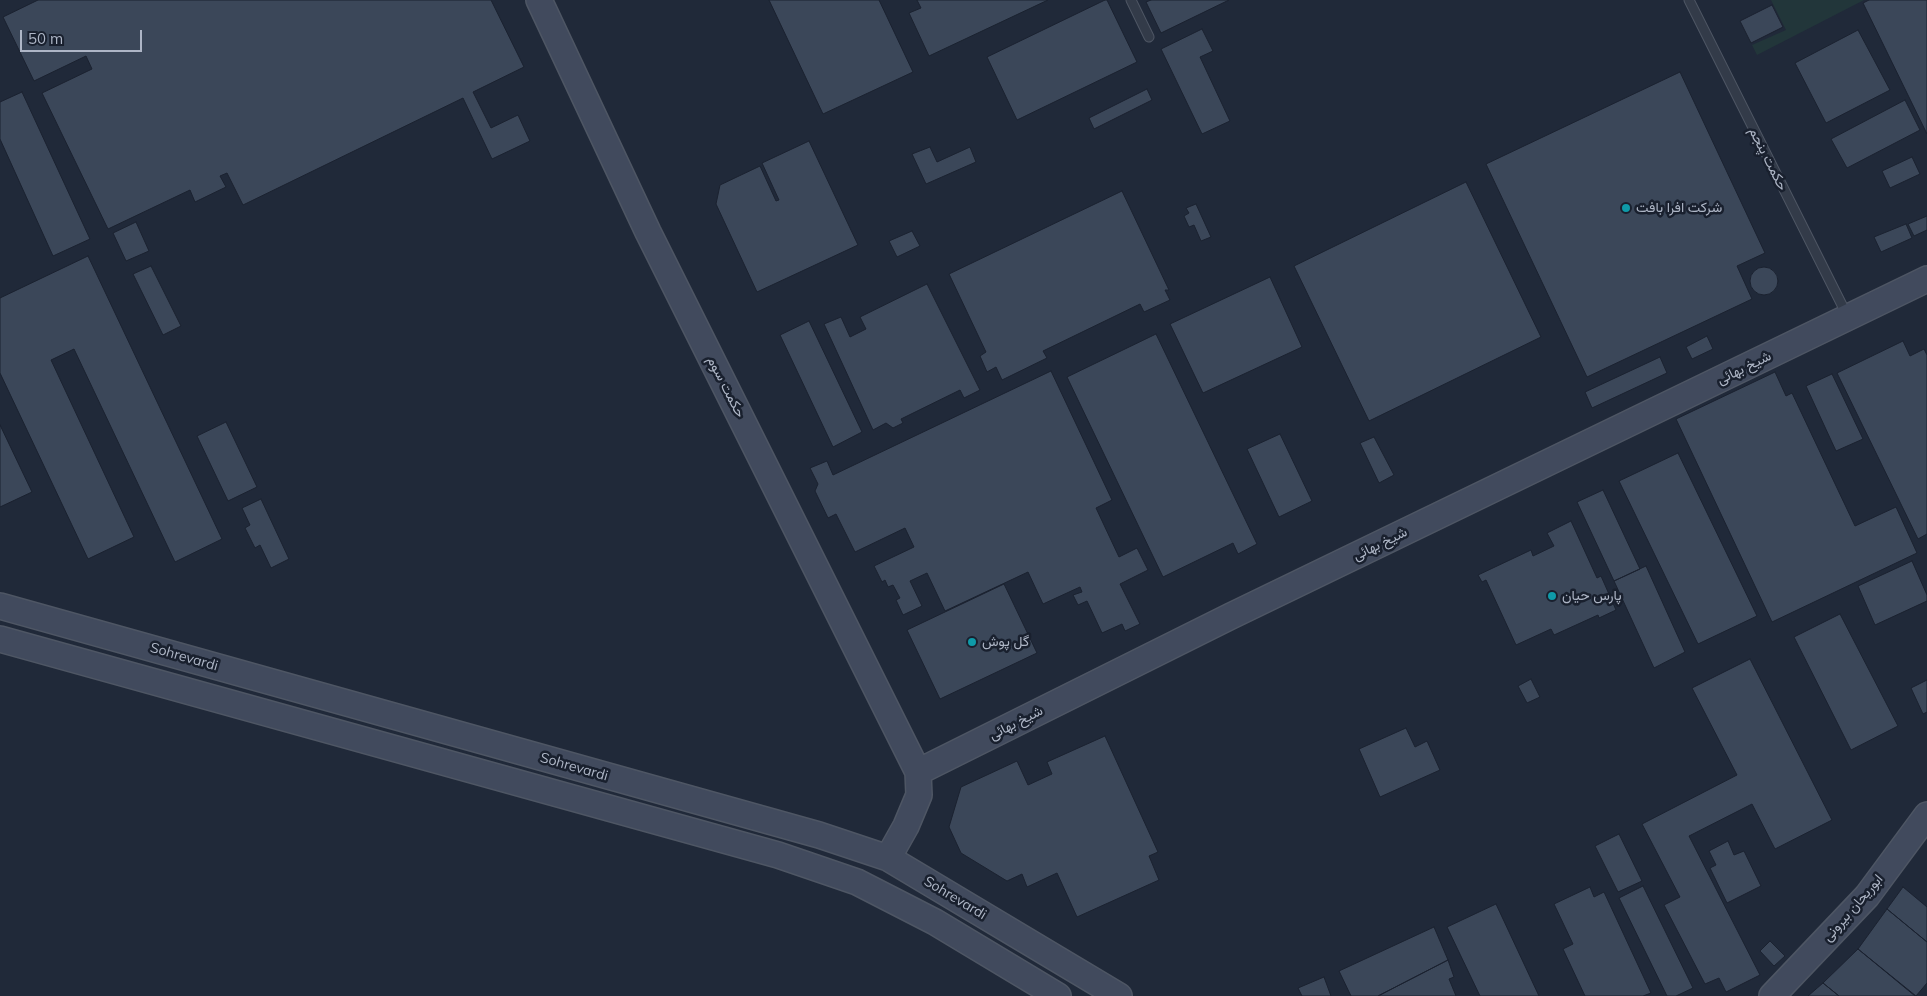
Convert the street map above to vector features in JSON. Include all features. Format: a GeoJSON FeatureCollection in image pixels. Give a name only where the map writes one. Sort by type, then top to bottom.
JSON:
{"type":"FeatureCollection","features":[{"type":"Feature","properties":{"kind":"street","name":"حکمت سوم"},"geometry":{"type":"LineString","coordinates":[[539,0],[648,232],[918,772]]}},
{"type":"Feature","properties":{"kind":"street","name":"شیخ بهائی"},"geometry":{"type":"LineString","coordinates":[[918,772],[1240,611],[1927,279]]}},
{"type":"Feature","properties":{"kind":"street","name":"Sohrevardi"},"geometry":{"type":"LineString","coordinates":[[0,606],[819,835],[888,858],[1119,996]]}},
{"type":"Feature","properties":{"kind":"street"},"geometry":{"type":"LineString","coordinates":[[0,639],[778,855],[857,882],[935,922],[1058,996]]}},
{"type":"Feature","properties":{"kind":"street"},"geometry":{"type":"LineString","coordinates":[[888,858],[906,826],[919,795],[918,772]]}},
{"type":"Feature","properties":{"kind":"street","name":"ابوریحان بیرونی"},"geometry":{"type":"LineString","coordinates":[[1772,996],[1867,896],[1927,814]]}},
{"type":"Feature","properties":{"kind":"lane"},"geometry":{"type":"LineString","coordinates":[[1131,0],[1149,38]]}},
{"type":"Feature","properties":{"kind":"lane","name":"حکمت پنجم"},"geometry":{"type":"LineString","coordinates":[[1689,0],[1848,318]]}},
{"type":"Feature","properties":{"kind":"green space"},"geometry":{"type":"Polygon","coordinates":[[[1771,0],[1864,0],[1757,55],[1752,45],[1786,30],[1771,0]]]}},
{"type":"Feature","properties":{"kind":"building"},"geometry":{"type":"Polygon","coordinates":[[[38,0],[491,0],[524,67],[473,92],[491,128],[518,115],[530,141],[492,159],[463,98],[243,205],[227,173],[220,176],[226,187],[195,202],[190,190],[108,229],[42,93],[92,69],[86,56],[34,81],[3,17],[38,0]]]}},
{"type":"Feature","properties":{"kind":"building"},"geometry":{"type":"Polygon","coordinates":[[[769,0],[879,0],[913,72],[823,114],[769,0]]]}},
{"type":"Feature","properties":{"kind":"building"},"geometry":{"type":"Polygon","coordinates":[[[917,0],[1048,0],[929,56],[909,13],[921,8],[917,0]]]}},
{"type":"Feature","properties":{"kind":"building"},"geometry":{"type":"Polygon","coordinates":[[[1107,0],[1137,62],[1017,120],[987,57],[1107,0]]]}},
{"type":"Feature","properties":{"kind":"building"},"geometry":{"type":"Polygon","coordinates":[[[1151,0],[1229,0],[1161,33],[1146,2],[1151,0]]]}},
{"type":"Feature","properties":{"kind":"building"},"geometry":{"type":"Polygon","coordinates":[[[1869,0],[1927,0],[1927,134],[1863,3],[1869,0]]]}},
{"type":"Feature","properties":{"kind":"building"},"geometry":{"type":"Polygon","coordinates":[[[1772,5],[1783,27],[1751,43],[1740,21],[1772,5]]]}},
{"type":"Feature","properties":{"kind":"building"},"geometry":{"type":"Polygon","coordinates":[[[1202,29],[1213,51],[1200,57],[1230,121],[1202,134],[1161,49],[1202,29]]]}},
{"type":"Feature","properties":{"kind":"building"},"geometry":{"type":"Polygon","coordinates":[[[1858,30],[1890,90],[1826,123],[1795,63],[1858,30]]]}},
{"type":"Feature","properties":{"kind":"building","name":"شرکت افرا بافت"},"geometry":{"type":"Polygon","coordinates":[[[1680,72],[1765,253],[1737,266],[1752,299],[1587,377],[1486,164],[1680,72]]]}},
{"type":"Feature","properties":{"kind":"building"},"geometry":{"type":"Polygon","coordinates":[[[1147,89],[1152,100],[1094,129],[1089,118],[1147,89]]]}},
{"type":"Feature","properties":{"kind":"building"},"geometry":{"type":"Polygon","coordinates":[[[22,92],[90,239],[53,256],[0,139],[0,102],[22,92]]]}},
{"type":"Feature","properties":{"kind":"building"},"geometry":{"type":"Polygon","coordinates":[[[1905,100],[1920,130],[1847,168],[1831,139],[1905,100]]]}},
{"type":"Feature","properties":{"kind":"building"},"geometry":{"type":"Polygon","coordinates":[[[809,141],[858,245],[757,292],[716,204],[720,185],[760,166],[776,201],[779,200],[762,163],[809,141]]]}},
{"type":"Feature","properties":{"kind":"building"},"geometry":{"type":"Polygon","coordinates":[[[930,147],[937,162],[970,147],[976,162],[926,184],[912,154],[930,147]]]}},
{"type":"Feature","properties":{"kind":"building"},"geometry":{"type":"Polygon","coordinates":[[[1912,157],[1920,174],[1890,188],[1882,171],[1912,157]]]}},
{"type":"Feature","properties":{"kind":"building"},"geometry":{"type":"Polygon","coordinates":[[[1466,182],[1541,337],[1369,421],[1294,266],[1466,182]]]}},
{"type":"Feature","properties":{"kind":"building"},"geometry":{"type":"Polygon","coordinates":[[[1122,191],[1169,290],[1165,290],[1170,300],[1144,312],[1140,304],[1043,351],[1047,358],[1002,380],[996,367],[987,372],[980,356],[986,352],[949,274],[1122,191]]]}},
{"type":"Feature","properties":{"kind":"building"},"geometry":{"type":"Polygon","coordinates":[[[1196,204],[1211,237],[1201,241],[1194,225],[1189,227],[1184,216],[1189,213],[1186,208],[1196,204]]]}},
{"type":"Feature","properties":{"kind":"building"},"geometry":{"type":"Polygon","coordinates":[[[1927,216],[1927,230],[1914,236],[1908,224],[1927,216]]]}},
{"type":"Feature","properties":{"kind":"building"},"geometry":{"type":"Polygon","coordinates":[[[136,222],[149,251],[126,261],[113,233],[136,222]]]}},
{"type":"Feature","properties":{"kind":"building"},"geometry":{"type":"Polygon","coordinates":[[[1906,224],[1912,238],[1881,252],[1874,237],[1906,224]]]}},
{"type":"Feature","properties":{"kind":"building"},"geometry":{"type":"Polygon","coordinates":[[[912,231],[920,246],[897,257],[889,241],[912,231]]]}},
{"type":"Feature","properties":{"kind":"building"},"geometry":{"type":"Polygon","coordinates":[[[88,256],[222,539],[175,562],[74,349],[51,360],[134,537],[88,559],[0,373],[0,298],[88,256]]]}},
{"type":"Feature","properties":{"kind":"building"},"geometry":{"type":"Polygon","coordinates":[[[151,266],[181,326],[163,335],[133,274],[151,266]]]}},
{"type":"Feature","properties":{"kind":"building"},"geometry":{"type":"Polygon","coordinates":[[[1764,267],[1774,271],[1778,281],[1774,291],[1764,295],[1754,291],[1750,281],[1754,271],[1764,267]]]}},
{"type":"Feature","properties":{"kind":"building"},"geometry":{"type":"Polygon","coordinates":[[[1270,277],[1302,347],[1203,393],[1170,324],[1270,277]]]}},
{"type":"Feature","properties":{"kind":"building"},"geometry":{"type":"Polygon","coordinates":[[[927,284],[980,390],[964,398],[960,390],[901,419],[903,423],[893,428],[886,423],[873,430],[824,324],[841,317],[850,337],[866,329],[860,317],[927,284]]]}},
{"type":"Feature","properties":{"kind":"building"},"geometry":{"type":"Polygon","coordinates":[[[809,321],[862,432],[833,447],[780,335],[809,321]]]}},
{"type":"Feature","properties":{"kind":"building"},"geometry":{"type":"Polygon","coordinates":[[[1156,334],[1257,544],[1238,554],[1233,543],[1163,577],[1067,377],[1156,334]]]}},
{"type":"Feature","properties":{"kind":"building"},"geometry":{"type":"Polygon","coordinates":[[[1707,336],[1713,349],[1692,359],[1686,347],[1707,336]]]}},
{"type":"Feature","properties":{"kind":"building"},"geometry":{"type":"Polygon","coordinates":[[[1903,341],[1910,356],[1924,349],[1927,355],[1927,534],[1918,539],[1837,373],[1903,341]]]}},
{"type":"Feature","properties":{"kind":"building"},"geometry":{"type":"Polygon","coordinates":[[[1660,357],[1667,373],[1592,408],[1585,392],[1660,357]]]}},
{"type":"Feature","properties":{"kind":"building"},"geometry":{"type":"Polygon","coordinates":[[[1051,371],[1112,500],[1096,508],[1119,557],[1137,548],[1148,570],[1120,584],[1140,624],[1125,631],[1122,624],[1102,633],[1087,601],[1078,605],[1073,595],[1082,592],[1080,587],[1043,604],[1028,572],[945,611],[927,573],[910,581],[922,606],[903,615],[896,600],[900,598],[893,585],[888,587],[885,580],[882,582],[874,566],[914,547],[905,528],[855,552],[836,514],[828,518],[815,491],[818,484],[810,468],[827,461],[833,475],[1051,371]]]}},
{"type":"Feature","properties":{"kind":"building"},"geometry":{"type":"Polygon","coordinates":[[[1775,372],[1786,396],[1792,393],[1855,526],[1896,507],[1917,553],[1772,622],[1676,419],[1775,372]]]}},
{"type":"Feature","properties":{"kind":"building"},"geometry":{"type":"Polygon","coordinates":[[[1832,374],[1863,439],[1836,451],[1806,386],[1832,374]]]}},
{"type":"Feature","properties":{"kind":"building"},"geometry":{"type":"Polygon","coordinates":[[[226,422],[257,487],[228,501],[197,436],[226,422]]]}},
{"type":"Feature","properties":{"kind":"building"},"geometry":{"type":"Polygon","coordinates":[[[0,425],[32,492],[0,507],[0,425]]]}},
{"type":"Feature","properties":{"kind":"building"},"geometry":{"type":"Polygon","coordinates":[[[1280,434],[1312,501],[1279,517],[1247,449],[1280,434]]]}},
{"type":"Feature","properties":{"kind":"building"},"geometry":{"type":"Polygon","coordinates":[[[1374,437],[1394,475],[1379,483],[1360,443],[1374,437]]]}},
{"type":"Feature","properties":{"kind":"building"},"geometry":{"type":"Polygon","coordinates":[[[1678,453],[1757,616],[1698,644],[1619,481],[1678,453]]]}},
{"type":"Feature","properties":{"kind":"building"},"geometry":{"type":"Polygon","coordinates":[[[1603,490],[1640,569],[1614,581],[1577,502],[1603,490]]]}},
{"type":"Feature","properties":{"kind":"building"},"geometry":{"type":"Polygon","coordinates":[[[261,499],[289,559],[271,568],[260,545],[255,548],[245,528],[250,525],[242,508],[261,499]]]}},
{"type":"Feature","properties":{"kind":"building","name":"پارس حیان"},"geometry":{"type":"Polygon","coordinates":[[[1571,521],[1597,578],[1601,576],[1616,610],[1599,618],[1598,615],[1554,635],[1551,629],[1516,645],[1486,580],[1482,582],[1478,575],[1531,550],[1533,556],[1554,546],[1547,533],[1571,521]]]}},
{"type":"Feature","properties":{"kind":"building"},"geometry":{"type":"Polygon","coordinates":[[[1912,561],[1927,595],[1927,601],[1875,625],[1858,586],[1912,561]]]}},
{"type":"Feature","properties":{"kind":"building"},"geometry":{"type":"Polygon","coordinates":[[[1646,566],[1685,652],[1654,668],[1614,581],[1646,566]]]}},
{"type":"Feature","properties":{"kind":"building","name":"گل پوش"},"geometry":{"type":"Polygon","coordinates":[[[1004,584],[1037,653],[940,699],[907,630],[1004,584]]]}},
{"type":"Feature","properties":{"kind":"building"},"geometry":{"type":"Polygon","coordinates":[[[1840,614],[1898,726],[1851,750],[1794,637],[1840,614]]]}},
{"type":"Feature","properties":{"kind":"building"},"geometry":{"type":"Polygon","coordinates":[[[1750,659],[1832,820],[1775,849],[1752,804],[1689,836],[1760,975],[1726,992],[1719,978],[1705,984],[1664,905],[1680,897],[1642,824],[1737,775],[1692,688],[1750,659]]]}},
{"type":"Feature","properties":{"kind":"building"},"geometry":{"type":"Polygon","coordinates":[[[1531,679],[1540,697],[1527,703],[1518,686],[1531,679]]]}},
{"type":"Feature","properties":{"kind":"building"},"geometry":{"type":"Polygon","coordinates":[[[1927,680],[1927,712],[1923,714],[1911,688],[1927,680]]]}},
{"type":"Feature","properties":{"kind":"building"},"geometry":{"type":"Polygon","coordinates":[[[1406,728],[1415,747],[1427,741],[1440,770],[1380,797],[1359,749],[1406,728]]]}},
{"type":"Feature","properties":{"kind":"building"},"geometry":{"type":"Polygon","coordinates":[[[1105,736],[1158,852],[1149,856],[1159,880],[1077,917],[1057,873],[1027,887],[1022,874],[1007,881],[961,853],[949,827],[961,787],[1017,761],[1028,785],[1052,774],[1047,762],[1105,736]]]}},
{"type":"Feature","properties":{"kind":"building"},"geometry":{"type":"Polygon","coordinates":[[[1619,834],[1642,881],[1618,892],[1595,846],[1619,834]]]}},
{"type":"Feature","properties":{"kind":"building"},"geometry":{"type":"Polygon","coordinates":[[[1728,841],[1734,855],[1744,851],[1761,886],[1727,903],[1710,868],[1716,865],[1709,851],[1728,841]]]}},
{"type":"Feature","properties":{"kind":"building"},"geometry":{"type":"Polygon","coordinates":[[[1643,886],[1693,988],[1676,996],[1667,996],[1619,898],[1643,886]]]}},
{"type":"Feature","properties":{"kind":"building"},"geometry":{"type":"Polygon","coordinates":[[[1590,887],[1594,897],[1604,892],[1651,993],[1643,996],[1585,996],[1563,949],[1573,944],[1554,904],[1590,887]]]}},
{"type":"Feature","properties":{"kind":"building"},"geometry":{"type":"Polygon","coordinates":[[[1903,887],[1927,907],[1927,942],[1887,909],[1903,887]]]}},
{"type":"Feature","properties":{"kind":"building"},"geometry":{"type":"Polygon","coordinates":[[[1496,904],[1539,996],[1480,996],[1447,927],[1496,904]]]}},
{"type":"Feature","properties":{"kind":"building"},"geometry":{"type":"Polygon","coordinates":[[[1887,909],[1927,942],[1927,983],[1916,996],[1858,949],[1887,909]]]}},
{"type":"Feature","properties":{"kind":"building"},"geometry":{"type":"Polygon","coordinates":[[[1434,927],[1448,960],[1378,996],[1351,996],[1339,971],[1434,927]]]}},
{"type":"Feature","properties":{"kind":"building"},"geometry":{"type":"Polygon","coordinates":[[[1770,941],[1785,956],[1774,966],[1760,951],[1770,941]]]}},
{"type":"Feature","properties":{"kind":"building"},"geometry":{"type":"Polygon","coordinates":[[[1858,949],[1915,996],[1839,996],[1823,983],[1858,949]]]}},
{"type":"Feature","properties":{"kind":"building"},"geometry":{"type":"Polygon","coordinates":[[[1448,960],[1454,977],[1449,979],[1456,996],[1378,996],[1448,960]]]}},
{"type":"Feature","properties":{"kind":"building"},"geometry":{"type":"Polygon","coordinates":[[[1324,977],[1331,996],[1302,996],[1298,988],[1324,977]]]}},
{"type":"Feature","properties":{"kind":"building"},"geometry":{"type":"Polygon","coordinates":[[[1823,983],[1839,996],[1808,996],[1823,983]]]}},
{"type":"Feature","properties":{"kind":"place","name":"شرکت افرا بافت"},"geometry":{"type":"Point","coordinates":[1626,208]}},
{"type":"Feature","properties":{"kind":"place","name":"پارس حیان"},"geometry":{"type":"Point","coordinates":[1552,596]}},
{"type":"Feature","properties":{"kind":"place","name":"گل پوش"},"geometry":{"type":"Point","coordinates":[972,642]}}]}
